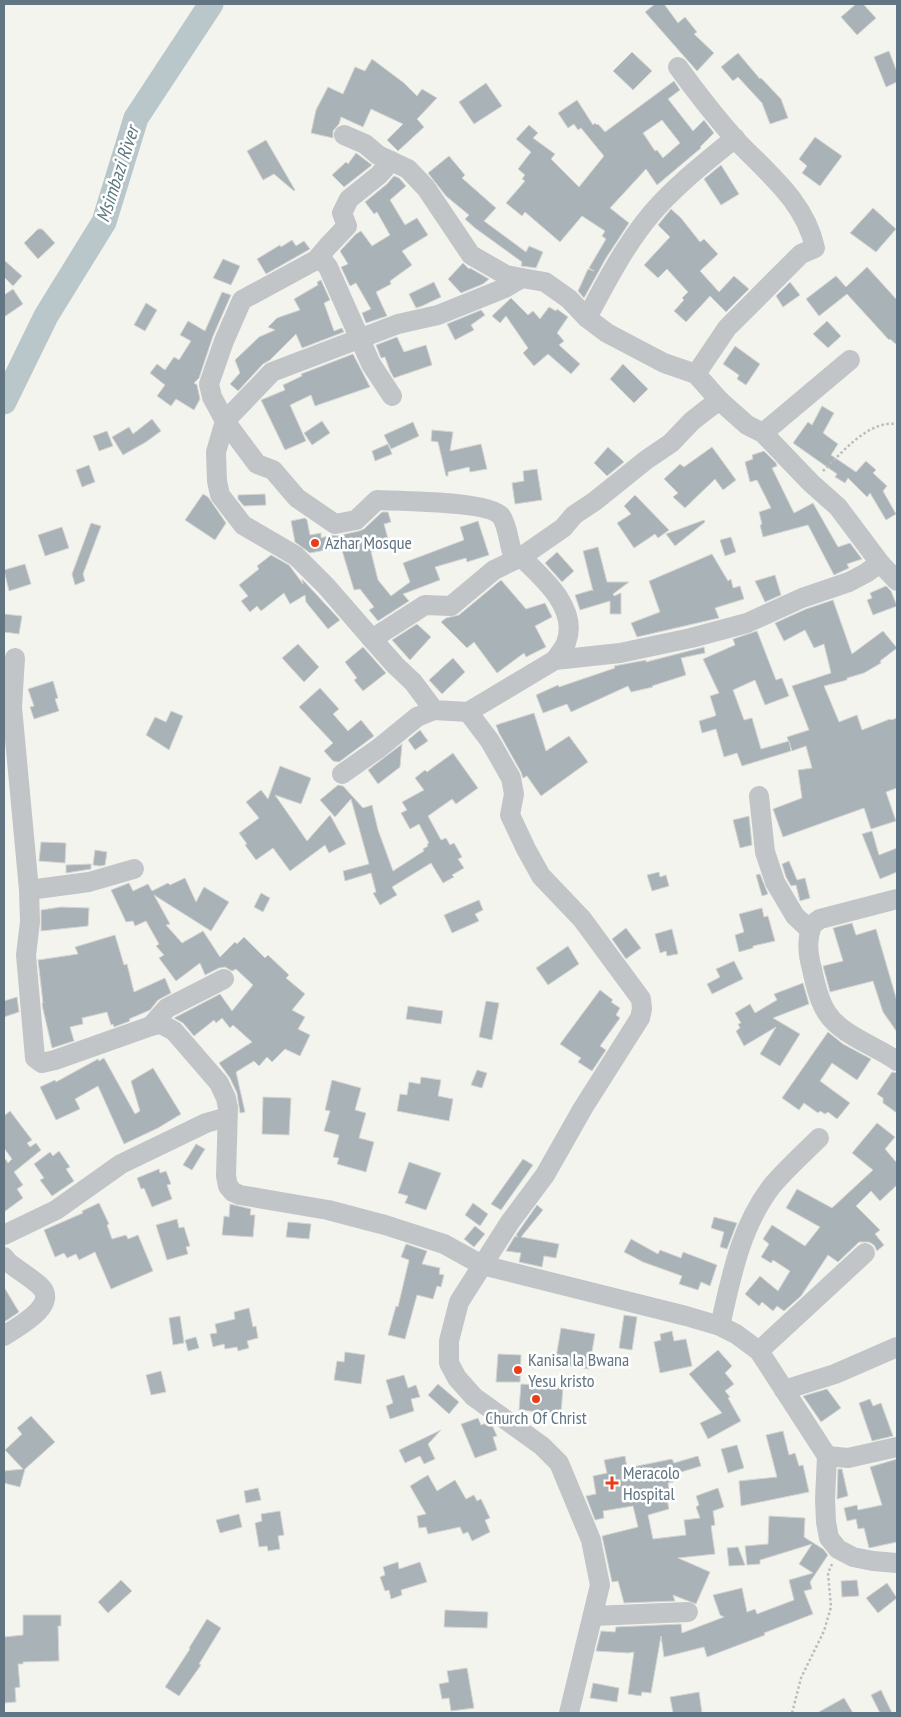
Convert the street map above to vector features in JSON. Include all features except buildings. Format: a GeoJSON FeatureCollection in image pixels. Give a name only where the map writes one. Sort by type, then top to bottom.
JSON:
{"type":"FeatureCollection","features":[{"type":"Feature","properties":{"kind":"street"},"geometry":{"type":"LineString","coordinates":[[678,67],[702,100],[735,138],[795,201],[812,234],[815,248],[801,254],[727,328],[696,374]]}},
{"type":"Feature","properties":{"kind":"street"},"geometry":{"type":"LineString","coordinates":[[344,135],[365,144],[378,155],[408,169],[426,188],[471,255],[506,276],[546,282],[569,299],[586,318],[606,333],[664,363],[696,374],[719,400],[747,426],[763,433],[811,483],[838,507],[880,563],[897,581]]}},
{"type":"Feature","properties":{"kind":"street"},"geometry":{"type":"LineString","coordinates":[[586,318],[625,249],[653,212],[692,174],[735,138]]}},
{"type":"Feature","properties":{"kind":"street"},"geometry":{"type":"LineString","coordinates":[[391,160],[379,175],[349,199],[342,213],[347,226],[316,260],[242,300],[224,341],[209,384],[212,397],[225,421],[257,464],[272,470],[297,498],[335,524],[356,520],[377,500],[440,502],[492,509],[500,515],[505,523],[512,552],[521,557],[544,579],[558,596],[569,623],[565,645],[555,660]]}},
{"type":"Feature","properties":{"kind":"street"},"geometry":{"type":"LineString","coordinates":[[316,260],[324,262],[328,267],[359,339],[392,396]]}},
{"type":"Feature","properties":{"kind":"street"},"geometry":{"type":"LineString","coordinates":[[434,710],[413,682],[395,665],[326,586],[296,556],[243,525],[220,495],[217,480],[216,452],[225,421],[272,372],[398,324],[438,315],[505,288],[522,278]]}},
{"type":"Feature","properties":{"kind":"street"},"geometry":{"type":"LineString","coordinates":[[763,433],[850,360]]}},
{"type":"Feature","properties":{"kind":"street"},"geometry":{"type":"LineString","coordinates":[[372,639],[426,606],[451,606],[494,570],[521,557],[563,528],[574,515],[670,443],[692,421],[719,400]]}},
{"type":"Feature","properties":{"kind":"street"},"geometry":{"type":"LineString","coordinates":[[342,774],[379,748],[416,718],[434,710],[468,712],[555,660],[620,653],[691,638],[747,623],[802,598],[849,582],[880,563]]}},
{"type":"Feature","properties":{"kind":"street"},"geometry":{"type":"LineString","coordinates":[[15,658],[12,706],[16,768],[30,890],[30,922],[26,954],[35,1058],[42,1063],[55,1060],[161,1024],[174,1031],[218,1082],[226,1098],[228,1108],[226,1176],[228,1186],[233,1192],[240,1195],[328,1210],[385,1225],[444,1244],[482,1266],[686,1316],[720,1326],[736,1334],[758,1351],[827,1456],[826,1522],[829,1538],[838,1549],[853,1556],[873,1561],[897,1563]]}},
{"type":"Feature","properties":{"kind":"street"},"geometry":{"type":"LineString","coordinates":[[468,712],[490,741],[511,778],[514,794],[510,815],[541,876],[582,919],[640,999],[642,1009],[640,1018],[583,1108],[545,1175],[510,1222],[460,1302],[449,1341],[449,1363],[457,1378],[474,1397],[542,1446],[559,1463],[591,1540],[600,1585],[569,1713]]}},
{"type":"Feature","properties":{"kind":"street"},"geometry":{"type":"LineString","coordinates":[[760,796],[765,852],[775,882],[795,916],[810,930]]}},
{"type":"Feature","properties":{"kind":"street"},"geometry":{"type":"LineString","coordinates":[[30,890],[90,882],[134,869]]}},
{"type":"Feature","properties":{"kind":"street"},"geometry":{"type":"LineString","coordinates":[[897,898],[820,919],[812,924],[808,942],[809,960],[817,989],[827,1014],[848,1034],[897,1061]]}},
{"type":"Feature","properties":{"kind":"street"},"geometry":{"type":"LineString","coordinates":[[151,1026],[167,1008],[224,979]]}},
{"type":"Feature","properties":{"kind":"street"},"geometry":{"type":"LineString","coordinates":[[4,1235],[56,1210],[122,1164],[206,1123],[227,1116]]}},
{"type":"Feature","properties":{"kind":"street"},"geometry":{"type":"LineString","coordinates":[[720,1326],[734,1264],[749,1224],[771,1187],[819,1138]]}},
{"type":"Feature","properties":{"kind":"street"},"geometry":{"type":"LineString","coordinates":[[758,1351],[865,1253]]}},
{"type":"Feature","properties":{"kind":"street"},"geometry":{"type":"LineString","coordinates":[[4,1257],[41,1287],[45,1294],[42,1309],[4,1336]]}},
{"type":"Feature","properties":{"kind":"street"},"geometry":{"type":"LineString","coordinates":[[784,1390],[835,1374],[897,1348]]}},
{"type":"Feature","properties":{"kind":"street"},"geometry":{"type":"LineString","coordinates":[[827,1456],[848,1458],[897,1447]]}},
{"type":"Feature","properties":{"kind":"street"},"geometry":{"type":"LineString","coordinates":[[593,1616],[688,1612]]}},
{"type":"Feature","properties":{"kind":"path"},"geometry":{"type":"LineString","coordinates":[[811,483],[864,433],[876,426],[890,423],[897,424]]}},
{"type":"Feature","properties":{"kind":"path"},"geometry":{"type":"LineString","coordinates":[[792,1713],[802,1678],[824,1631],[831,1606],[828,1572],[838,1549]]}},
{"type":"Feature","properties":{"kind":"waterway","name":"Msimbazi River"},"geometry":{"type":"LineString","coordinates":[[4,402],[46,316],[104,222],[136,118],[211,4]]}},
{"type":"Feature","properties":{"kind":"place","name":"Azhar Mosque"},"geometry":{"type":"Point","coordinates":[315,543]}},
{"type":"Feature","properties":{"kind":"place","name":"Kanisa la Bwana Yesu kristo"},"geometry":{"type":"Point","coordinates":[518,1370]}},
{"type":"Feature","properties":{"kind":"place","name":"Church Of Christ"},"geometry":{"type":"Point","coordinates":[536,1399]}},
{"type":"Feature","properties":{"kind":"place","name":"Meracolo Hospital"},"geometry":{"type":"Point","coordinates":[612,1483]}}]}
